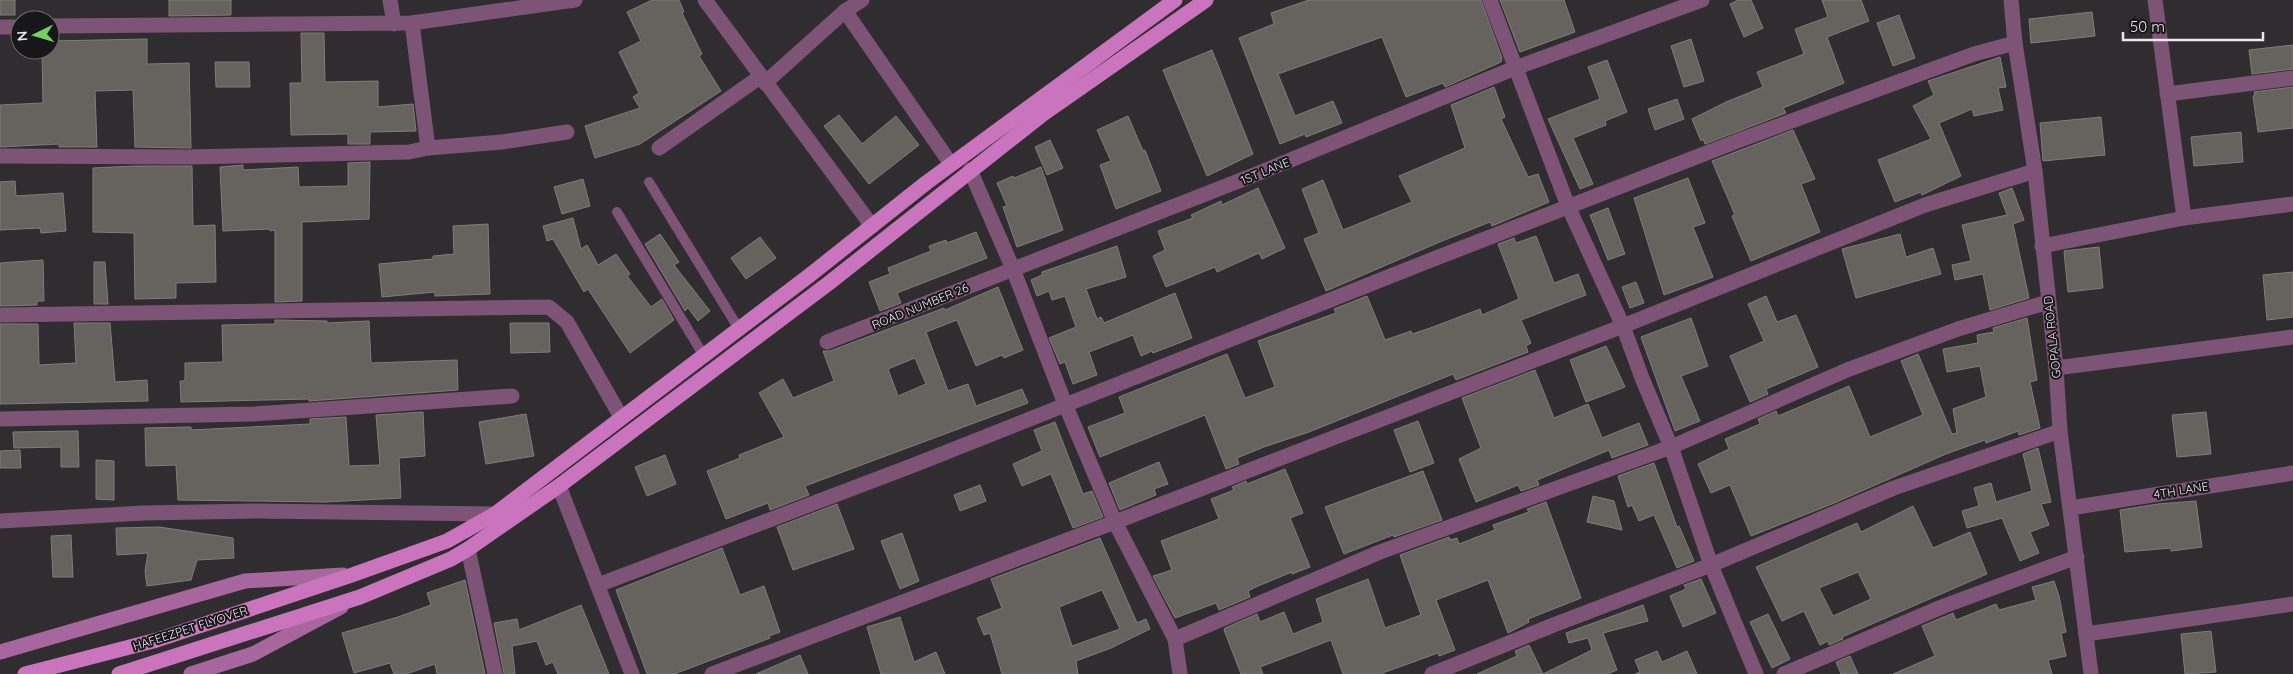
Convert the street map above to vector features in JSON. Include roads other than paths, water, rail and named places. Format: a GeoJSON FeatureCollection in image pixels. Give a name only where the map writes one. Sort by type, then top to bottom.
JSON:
{"type":"FeatureCollection","features":[{"type":"Feature","properties":{"kind":"main road","name":"HAFEEZPET FLYOVER"},"geometry":{"type":"LineString","coordinates":[[26,674],[157,640],[352,575],[447,541],[494,514],[704,356],[951,164],[1175,0]]}},
{"type":"Feature","properties":{"kind":"main road","name":"HAFEEZPET FLYOVER"},"geometry":{"type":"LineString","coordinates":[[119,674],[360,597],[451,559],[468,549],[559,486],[829,283],[1043,114],[1197,3]]}},
{"type":"Feature","properties":{"kind":"street"},"geometry":{"type":"LineString","coordinates":[[390,0],[394,24]]}},
{"type":"Feature","properties":{"kind":"street"},"geometry":{"type":"LineString","coordinates":[[60,26],[259,23],[394,24],[575,0]]}},
{"type":"Feature","properties":{"kind":"street"},"geometry":{"type":"LineString","coordinates":[[705,0],[762,80],[872,226]]}},
{"type":"Feature","properties":{"kind":"street"},"geometry":{"type":"LineString","coordinates":[[659,148],[762,80],[862,0]]}},
{"type":"Feature","properties":{"kind":"street"},"geometry":{"type":"LineString","coordinates":[[1490,0],[1568,206],[1623,326],[1642,378],[1671,447],[1711,565],[1756,674]]}},
{"type":"Feature","properties":{"kind":"street","name":"1ST LANE"},"geometry":{"type":"LineString","coordinates":[[1013,269],[1254,175],[1515,68],[1702,0]]}},
{"type":"Feature","properties":{"kind":"street","name":"GOPALA ROAD"},"geometry":{"type":"LineString","coordinates":[[2011,0],[2015,43],[2035,171],[2056,368],[2060,431],[2091,674]]}},
{"type":"Feature","properties":{"kind":"street"},"geometry":{"type":"LineString","coordinates":[[2155,0],[2184,218]]}},
{"type":"Feature","properties":{"kind":"street"},"geometry":{"type":"LineString","coordinates":[[845,12],[951,164]]}},
{"type":"Feature","properties":{"kind":"street"},"geometry":{"type":"LineString","coordinates":[[412,23],[428,148]]}},
{"type":"Feature","properties":{"kind":"street"},"geometry":{"type":"LineString","coordinates":[[598,585],[914,465],[1568,206],[1974,54],[2015,43]]}},
{"type":"Feature","properties":{"kind":"street"},"geometry":{"type":"LineString","coordinates":[[2167,94],[2293,78]]}},
{"type":"Feature","properties":{"kind":"street"},"geometry":{"type":"LineString","coordinates":[[0,156],[206,157],[409,152],[428,148],[502,142],[567,132]]}},
{"type":"Feature","properties":{"kind":"street"},"geometry":{"type":"LineString","coordinates":[[970,170],[1013,269],[1065,404],[1115,522],[1175,639],[1180,674]]}},
{"type":"Feature","properties":{"kind":"street"},"geometry":{"type":"LineString","coordinates":[[712,674],[1115,522],[1623,326],[1925,205],[2035,171]]}},
{"type":"Feature","properties":{"kind":"street"},"geometry":{"type":"LineString","coordinates":[[2042,246],[2184,218],[2293,204]]}},
{"type":"Feature","properties":{"kind":"street","name":"ROAD NUMBER 26"},"geometry":{"type":"LineString","coordinates":[[826,342],[1013,269]]}},
{"type":"Feature","properties":{"kind":"street"},"geometry":{"type":"LineString","coordinates":[[1175,639],[1380,552],[1671,447],[1847,370],[1958,329],[2048,302]]}},
{"type":"Feature","properties":{"kind":"street"},"geometry":{"type":"LineString","coordinates":[[0,315],[549,307],[567,322],[621,417]]}},
{"type":"Feature","properties":{"kind":"street"},"geometry":{"type":"LineString","coordinates":[[2056,368],[2293,337]]}},
{"type":"Feature","properties":{"kind":"street"},"geometry":{"type":"LineString","coordinates":[[0,419],[253,414],[512,396]]}},
{"type":"Feature","properties":{"kind":"street"},"geometry":{"type":"LineString","coordinates":[[1432,674],[1711,565],[1894,488],[2060,431]]}},
{"type":"Feature","properties":{"kind":"street","name":"4TH LANE"},"geometry":{"type":"LineString","coordinates":[[2070,508],[2293,473]]}},
{"type":"Feature","properties":{"kind":"street"},"geometry":{"type":"LineString","coordinates":[[559,486],[632,674]]}},
{"type":"Feature","properties":{"kind":"street"},"geometry":{"type":"LineString","coordinates":[[0,521],[144,513],[248,511],[494,514]]}},
{"type":"Feature","properties":{"kind":"street"},"geometry":{"type":"LineString","coordinates":[[468,549],[496,674]]}},
{"type":"Feature","properties":{"kind":"street"},"geometry":{"type":"LineString","coordinates":[[1784,674],[1944,606],[2077,557]]}},
{"type":"Feature","properties":{"kind":"street"},"geometry":{"type":"LineString","coordinates":[[0,652],[245,581],[352,575]]}},
{"type":"Feature","properties":{"kind":"street"},"geometry":{"type":"LineString","coordinates":[[191,674],[253,654],[360,597]]}},
{"type":"Feature","properties":{"kind":"street"},"geometry":{"type":"LineString","coordinates":[[2086,634],[2293,604]]}},
{"type":"Feature","properties":{"kind":"lane"},"geometry":{"type":"LineString","coordinates":[[649,182],[739,329]]}},
{"type":"Feature","properties":{"kind":"lane"},"geometry":{"type":"LineString","coordinates":[[617,212],[704,356]]}}]}
